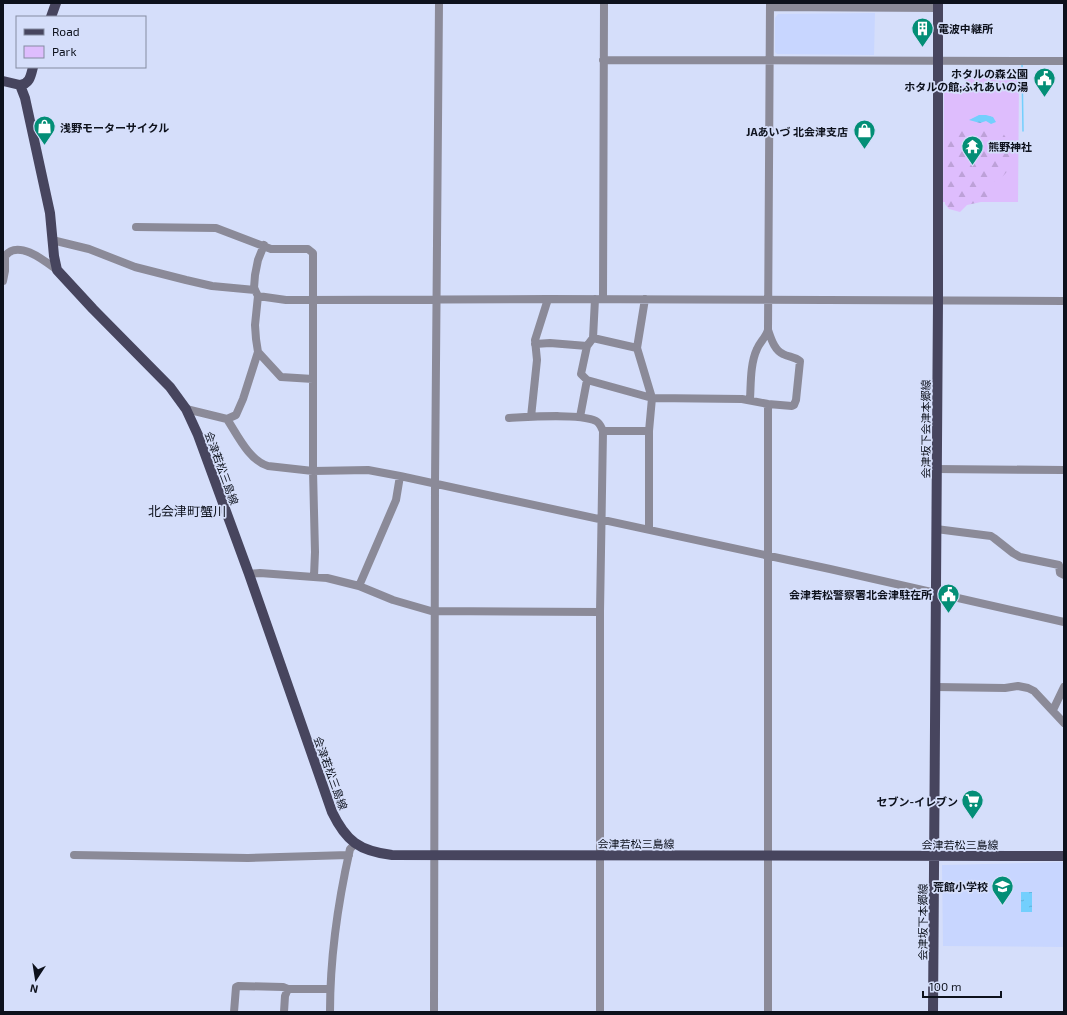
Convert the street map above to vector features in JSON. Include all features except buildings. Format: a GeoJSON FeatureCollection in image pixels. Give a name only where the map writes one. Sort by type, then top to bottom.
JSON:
{"type":"FeatureCollection","features":[{"type":"Feature","properties":{"kind":"main road"},"geometry":{"type":"LineString","coordinates":[[51,16],[56,3]]}},
{"type":"Feature","properties":{"kind":"main road","name":"会津坂下会津本郷線"},"geometry":{"type":"LineString","coordinates":[[934,856],[938,301],[938,5]]}},
{"type":"Feature","properties":{"kind":"main road"},"geometry":{"type":"LineString","coordinates":[[3,81],[20,85],[26,84],[30,78],[33,68]]}},
{"type":"Feature","properties":{"kind":"main road"},"geometry":{"type":"LineString","coordinates":[[20,85],[28,112],[50,213],[52,240],[57,270]]}},
{"type":"Feature","properties":{"kind":"main road","name":"会津若松三島線"},"geometry":{"type":"LineString","coordinates":[[57,270],[170,387],[186,409],[198,435],[249,574],[332,812],[340,827],[355,844],[371,852],[382,854],[434,855],[1064,856]]}},
{"type":"Feature","properties":{"kind":"main road","name":"会津坂下本郷線"},"geometry":{"type":"LineString","coordinates":[[933,1012],[934,856]]}},
{"type":"Feature","properties":{"kind":"street"},"geometry":{"type":"LineString","coordinates":[[434,1012],[436,299],[439,3]]}},
{"type":"Feature","properties":{"kind":"street"},"geometry":{"type":"LineString","coordinates":[[604,3],[599,299],[593,338],[587,346],[580,374],[587,380],[652,398],[750,399],[768,404],[794,405],[796,400],[800,362],[797,358],[782,354],[778,351],[768,330]]}},
{"type":"Feature","properties":{"kind":"street"},"geometry":{"type":"LineString","coordinates":[[750,399],[756,350],[767,335],[768,330],[770,5],[938,5]]}},
{"type":"Feature","properties":{"kind":"street"},"geometry":{"type":"LineString","coordinates":[[603,60],[1064,61]]}},
{"type":"Feature","properties":{"kind":"street"},"geometry":{"type":"LineString","coordinates":[[136,227],[216,228],[271,248],[308,249],[313,253],[314,576]]}},
{"type":"Feature","properties":{"kind":"street"},"geometry":{"type":"LineString","coordinates":[[52,240],[89,249],[135,267],[212,286],[256,293],[286,300],[1064,300]]}},
{"type":"Feature","properties":{"kind":"street"},"geometry":{"type":"LineString","coordinates":[[227,420],[236,415],[243,399],[258,352],[255,325],[255,275],[258,260],[264,245]]}},
{"type":"Feature","properties":{"kind":"street"},"geometry":{"type":"LineString","coordinates":[[3,281],[5,256],[11,251],[33,253],[57,270]]}},
{"type":"Feature","properties":{"kind":"street"},"geometry":{"type":"LineString","coordinates":[[530,417],[537,360],[535,344],[537,332],[548,299]]}},
{"type":"Feature","properties":{"kind":"street"},"geometry":{"type":"LineString","coordinates":[[645,300],[637,348],[652,398],[649,430],[649,530]]}},
{"type":"Feature","properties":{"kind":"street"},"geometry":{"type":"LineString","coordinates":[[593,338],[637,348]]}},
{"type":"Feature","properties":{"kind":"street"},"geometry":{"type":"LineString","coordinates":[[535,344],[550,343],[587,346]]}},
{"type":"Feature","properties":{"kind":"street"},"geometry":{"type":"LineString","coordinates":[[258,352],[282,378],[313,379]]}},
{"type":"Feature","properties":{"kind":"street"},"geometry":{"type":"LineString","coordinates":[[580,417],[587,380]]}},
{"type":"Feature","properties":{"kind":"street"},"geometry":{"type":"LineString","coordinates":[[768,404],[768,1012]]}},
{"type":"Feature","properties":{"kind":"street"},"geometry":{"type":"LineString","coordinates":[[186,409],[227,420],[246,447],[262,464],[313,471],[368,470],[400,476],[1064,622]]}},
{"type":"Feature","properties":{"kind":"street"},"geometry":{"type":"LineString","coordinates":[[510,418],[580,417],[596,421],[601,425],[603,431],[600,612],[600,1012]]}},
{"type":"Feature","properties":{"kind":"street"},"geometry":{"type":"LineString","coordinates":[[603,431],[649,430]]}},
{"type":"Feature","properties":{"kind":"street"},"geometry":{"type":"LineString","coordinates":[[936,469],[1064,470]]}},
{"type":"Feature","properties":{"kind":"street"},"geometry":{"type":"LineString","coordinates":[[359,586],[396,500],[400,476]]}},
{"type":"Feature","properties":{"kind":"street"},"geometry":{"type":"LineString","coordinates":[[936,529],[991,536],[1020,557],[1059,565],[1060,573],[1064,575]]}},
{"type":"Feature","properties":{"kind":"street"},"geometry":{"type":"LineString","coordinates":[[249,574],[260,573],[327,578],[359,586],[393,600],[431,611],[600,612]]}},
{"type":"Feature","properties":{"kind":"street"},"geometry":{"type":"LineString","coordinates":[[936,687],[1005,688],[1018,686],[1028,688],[1034,691],[1064,723]]}},
{"type":"Feature","properties":{"kind":"street"},"geometry":{"type":"LineString","coordinates":[[1053,710],[1064,687]]}},
{"type":"Feature","properties":{"kind":"street"},"geometry":{"type":"LineString","coordinates":[[330,1012],[330,976],[338,917],[349,855],[351,847],[355,844]]}},
{"type":"Feature","properties":{"kind":"street"},"geometry":{"type":"LineString","coordinates":[[74,855],[248,858],[349,855]]}},
{"type":"Feature","properties":{"kind":"street"},"geometry":{"type":"LineString","coordinates":[[234,1012],[236,987],[238,986],[283,987],[288,989],[330,989]]}},
{"type":"Feature","properties":{"kind":"street"},"geometry":{"type":"LineString","coordinates":[[284,1012],[285,996],[288,989]]}},
{"type":"Feature","properties":{"kind":"shaded area"},"geometry":{"type":"Polygon","coordinates":[[[875,13],[874,55],[777,54],[775,52],[775,18],[778,14],[875,13]]]}},
{"type":"Feature","properties":{"kind":"shaded area","name":"荒館小学校"},"geometry":{"type":"Polygon","coordinates":[[[1064,862],[1064,947],[943,946],[942,865],[1064,862]]]}},
{"type":"Feature","properties":{"kind":"green space"},"geometry":{"type":"Polygon","coordinates":[[[965,75],[1019,76],[1018,202],[943,202],[944,85],[965,85],[965,75]]]}},
{"type":"Feature","properties":{"kind":"green space"},"geometry":{"type":"Polygon","coordinates":[[[965,128],[1001,130],[1010,145],[1011,160],[1006,173],[988,187],[990,200],[967,205],[960,212],[949,209],[945,204],[947,137],[949,135],[954,135],[957,130],[965,128]]]}},
{"type":"Feature","properties":{"kind":"water"},"geometry":{"type":"Polygon","coordinates":[[[979,115],[993,117],[996,122],[991,124],[986,121],[980,123],[969,120],[979,115]]]}},
{"type":"Feature","properties":{"kind":"water"},"geometry":{"type":"Polygon","coordinates":[[[1021,892],[1032,892],[1032,912],[1021,912],[1021,892]]]}},
{"type":"Feature","properties":{"kind":"waterway"},"geometry":{"type":"LineString","coordinates":[[1022,63],[1023,131]]}},
{"type":"Feature","properties":{"kind":"place","name":"電波中継所"},"geometry":{"type":"Point","coordinates":[922,48]}},
{"type":"Feature","properties":{"kind":"place","name":"ホタルの森公園 ホタルの館;ふれあいの湯"},"geometry":{"type":"Point","coordinates":[1044,98]}},
{"type":"Feature","properties":{"kind":"place","name":"浅野モーターサイクル"},"geometry":{"type":"Point","coordinates":[45,146]}},
{"type":"Feature","properties":{"kind":"place","name":"JAあいづ 北会津支店"},"geometry":{"type":"Point","coordinates":[864,150]}},
{"type":"Feature","properties":{"kind":"place","name":"熊野神社"},"geometry":{"type":"Point","coordinates":[973,166]}},
{"type":"Feature","properties":{"kind":"place","name":"会津若松警察署北会津駐在所"},"geometry":{"type":"Point","coordinates":[948,614]}},
{"type":"Feature","properties":{"kind":"place","name":"セブン-イレブン"},"geometry":{"type":"Point","coordinates":[973,820]}},
{"type":"Feature","properties":{"kind":"place","name":"荒館小学校"},"geometry":{"type":"Point","coordinates":[1003,906]}},
{"type":"Feature","properties":{"kind":"district","name":"北会津町蟹川"},"geometry":{"type":"Point","coordinates":[187,511]}}]}
